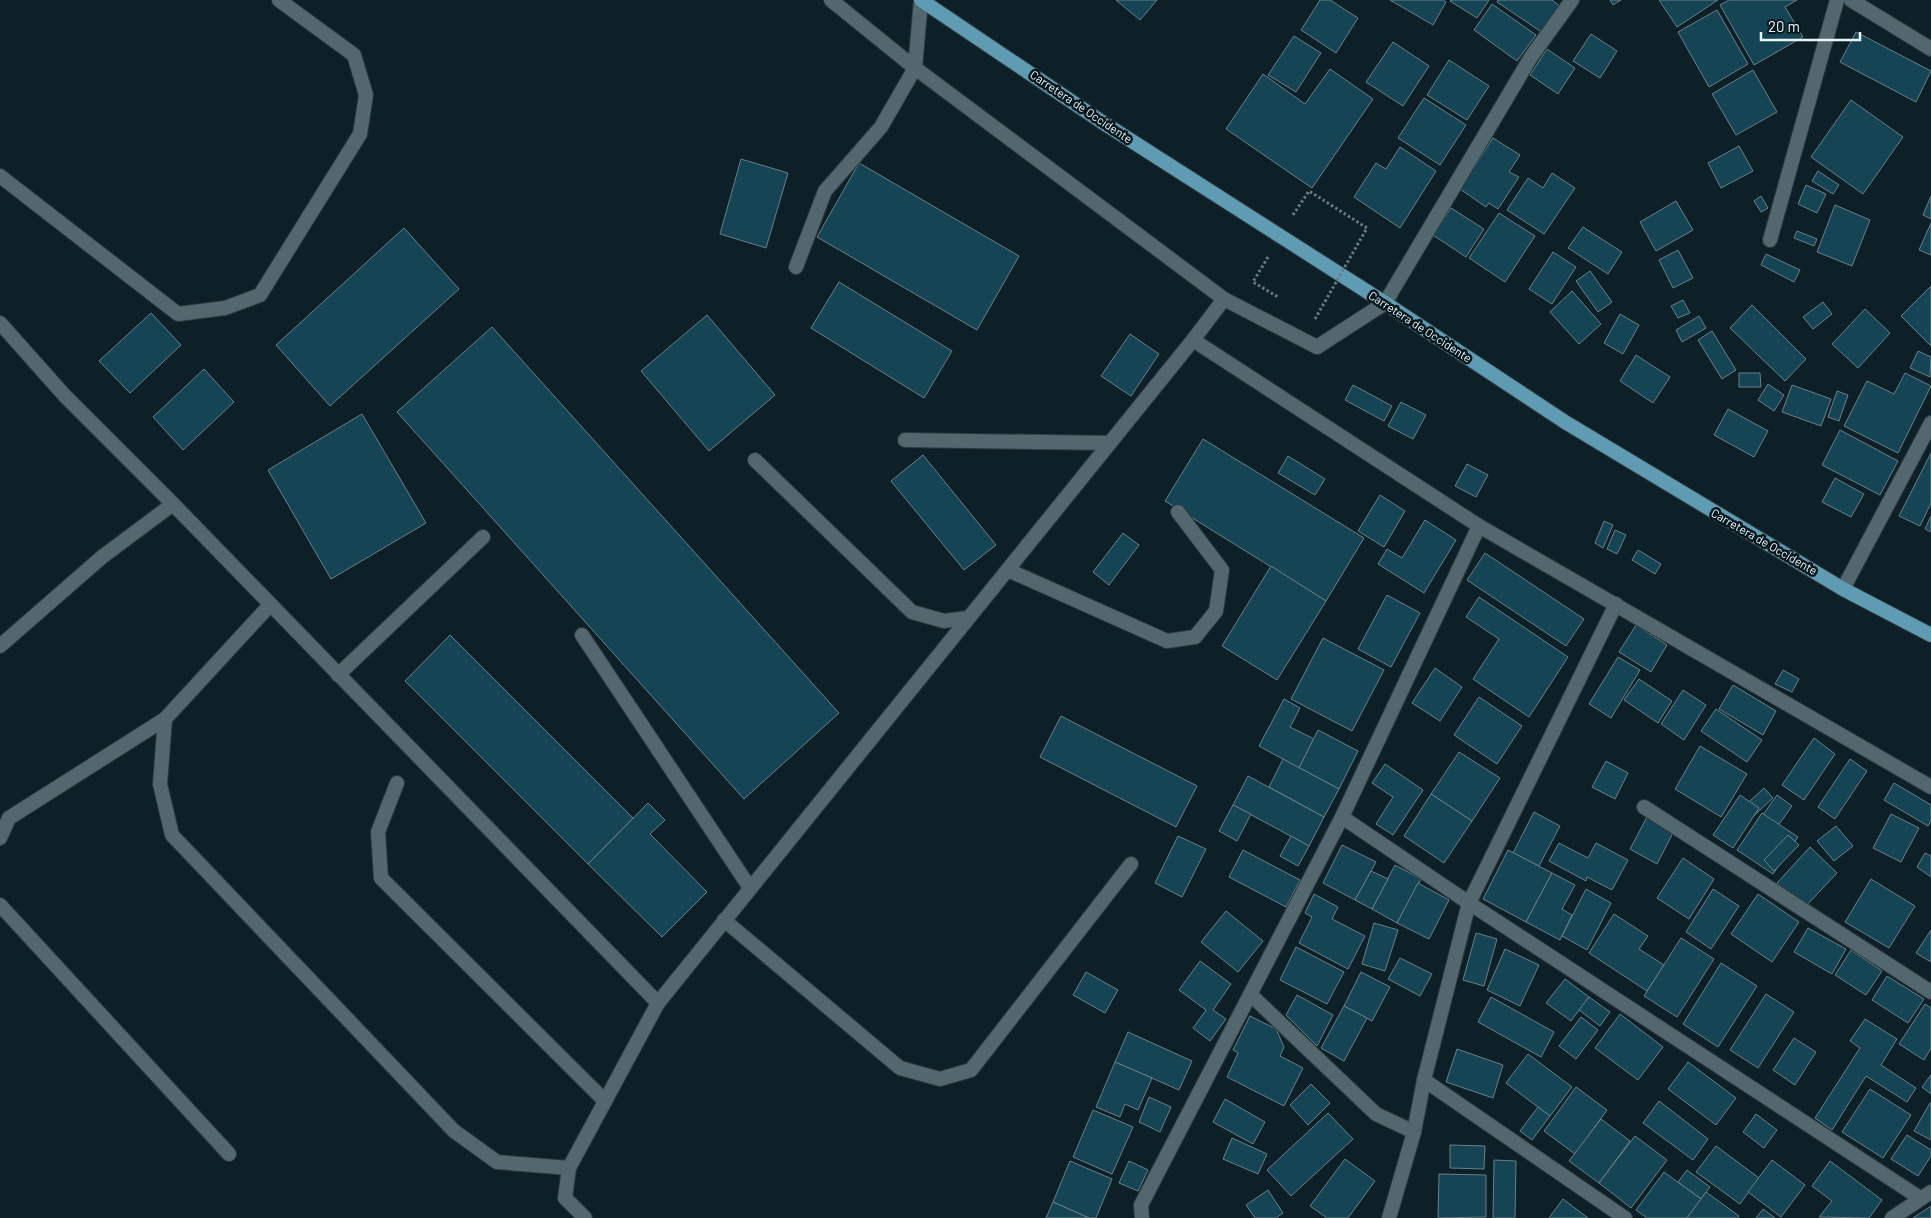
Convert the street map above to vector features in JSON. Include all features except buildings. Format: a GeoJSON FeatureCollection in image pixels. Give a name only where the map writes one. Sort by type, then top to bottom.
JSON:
{"type":"FeatureCollection","features":[{"type":"Feature","properties":{"kind":"main road","name":"Carretera de Occidente"},"geometry":{"type":"LineString","coordinates":[[921,0],[1102,122],[1384,303],[1564,422],[1843,589],[1931,635]]}},
{"type":"Feature","properties":{"kind":"street"},"geometry":{"type":"LineString","coordinates":[[0,176],[178,314],[225,308],[260,295],[360,134],[366,95],[354,55],[279,0]]}},
{"type":"Feature","properties":{"kind":"street"},"geometry":{"type":"LineString","coordinates":[[831,0],[915,68],[1224,299],[1317,346],[1384,303],[1531,57],[1572,0]]}},
{"type":"Feature","properties":{"kind":"street"},"geometry":{"type":"LineString","coordinates":[[796,267],[825,190],[881,127],[915,68],[921,0]]}},
{"type":"Feature","properties":{"kind":"street"},"geometry":{"type":"LineString","coordinates":[[1770,240],[1837,0]]}},
{"type":"Feature","properties":{"kind":"street"},"geometry":{"type":"LineString","coordinates":[[1856,2],[1931,49]]}},
{"type":"Feature","properties":{"kind":"street"},"geometry":{"type":"LineString","coordinates":[[585,1218],[565,1198],[569,1168],[658,1003],[1193,340],[1224,299]]}},
{"type":"Feature","properties":{"kind":"street"},"geometry":{"type":"LineString","coordinates":[[0,323],[65,396],[173,504],[338,676],[658,1003]]}},
{"type":"Feature","properties":{"kind":"street"},"geometry":{"type":"LineString","coordinates":[[1193,340],[1479,526],[1931,787]]}},
{"type":"Feature","properties":{"kind":"street"},"geometry":{"type":"LineString","coordinates":[[1843,589],[1931,423]]}},
{"type":"Feature","properties":{"kind":"street"},"geometry":{"type":"LineString","coordinates":[[905,440],[1110,443]]}},
{"type":"Feature","properties":{"kind":"street"},"geometry":{"type":"LineString","coordinates":[[755,460],[912,612],[944,621],[968,618]]}},
{"type":"Feature","properties":{"kind":"street"},"geometry":{"type":"LineString","coordinates":[[0,646],[102,557],[173,504]]}},
{"type":"Feature","properties":{"kind":"street"},"geometry":{"type":"LineString","coordinates":[[1008,570],[1167,641],[1195,637],[1216,611],[1222,570],[1178,512]]}},
{"type":"Feature","properties":{"kind":"street"},"geometry":{"type":"LineString","coordinates":[[1142,1218],[1141,1205],[1342,817],[1479,526]]}},
{"type":"Feature","properties":{"kind":"street"},"geometry":{"type":"LineString","coordinates":[[338,676],[483,537]]}},
{"type":"Feature","properties":{"kind":"street"},"geometry":{"type":"LineString","coordinates":[[1390,1217],[1414,1132],[1424,1080],[1469,904],[1616,604]]}},
{"type":"Feature","properties":{"kind":"street"},"geometry":{"type":"LineString","coordinates":[[0,838],[9,818],[165,719],[270,605]]}},
{"type":"Feature","properties":{"kind":"street"},"geometry":{"type":"LineString","coordinates":[[582,635],[750,888]]}},
{"type":"Feature","properties":{"kind":"street"},"geometry":{"type":"LineString","coordinates":[[165,719],[160,784],[172,835],[454,1131],[497,1162],[569,1168]]}},
{"type":"Feature","properties":{"kind":"street"},"geometry":{"type":"LineString","coordinates":[[396,783],[378,832],[381,878],[605,1100]]}},
{"type":"Feature","properties":{"kind":"street"},"geometry":{"type":"LineString","coordinates":[[1644,807],[1931,992]]}},
{"type":"Feature","properties":{"kind":"street"},"geometry":{"type":"LineString","coordinates":[[1342,817],[1469,904],[1926,1195],[1892,1218]]}},
{"type":"Feature","properties":{"kind":"street"},"geometry":{"type":"LineString","coordinates":[[724,920],[900,1068],[940,1079],[971,1070],[1131,864]]}},
{"type":"Feature","properties":{"kind":"street"},"geometry":{"type":"LineString","coordinates":[[0,905],[229,1154]]}},
{"type":"Feature","properties":{"kind":"street"},"geometry":{"type":"LineString","coordinates":[[1251,995],[1376,1114],[1414,1132]]}},
{"type":"Feature","properties":{"kind":"street"},"geometry":{"type":"LineString","coordinates":[[1424,1080],[1625,1218]]}},
{"type":"Feature","properties":{"kind":"path"},"geometry":{"type":"LineString","coordinates":[[1309,190],[1367,228],[1315,319]]}}]}
